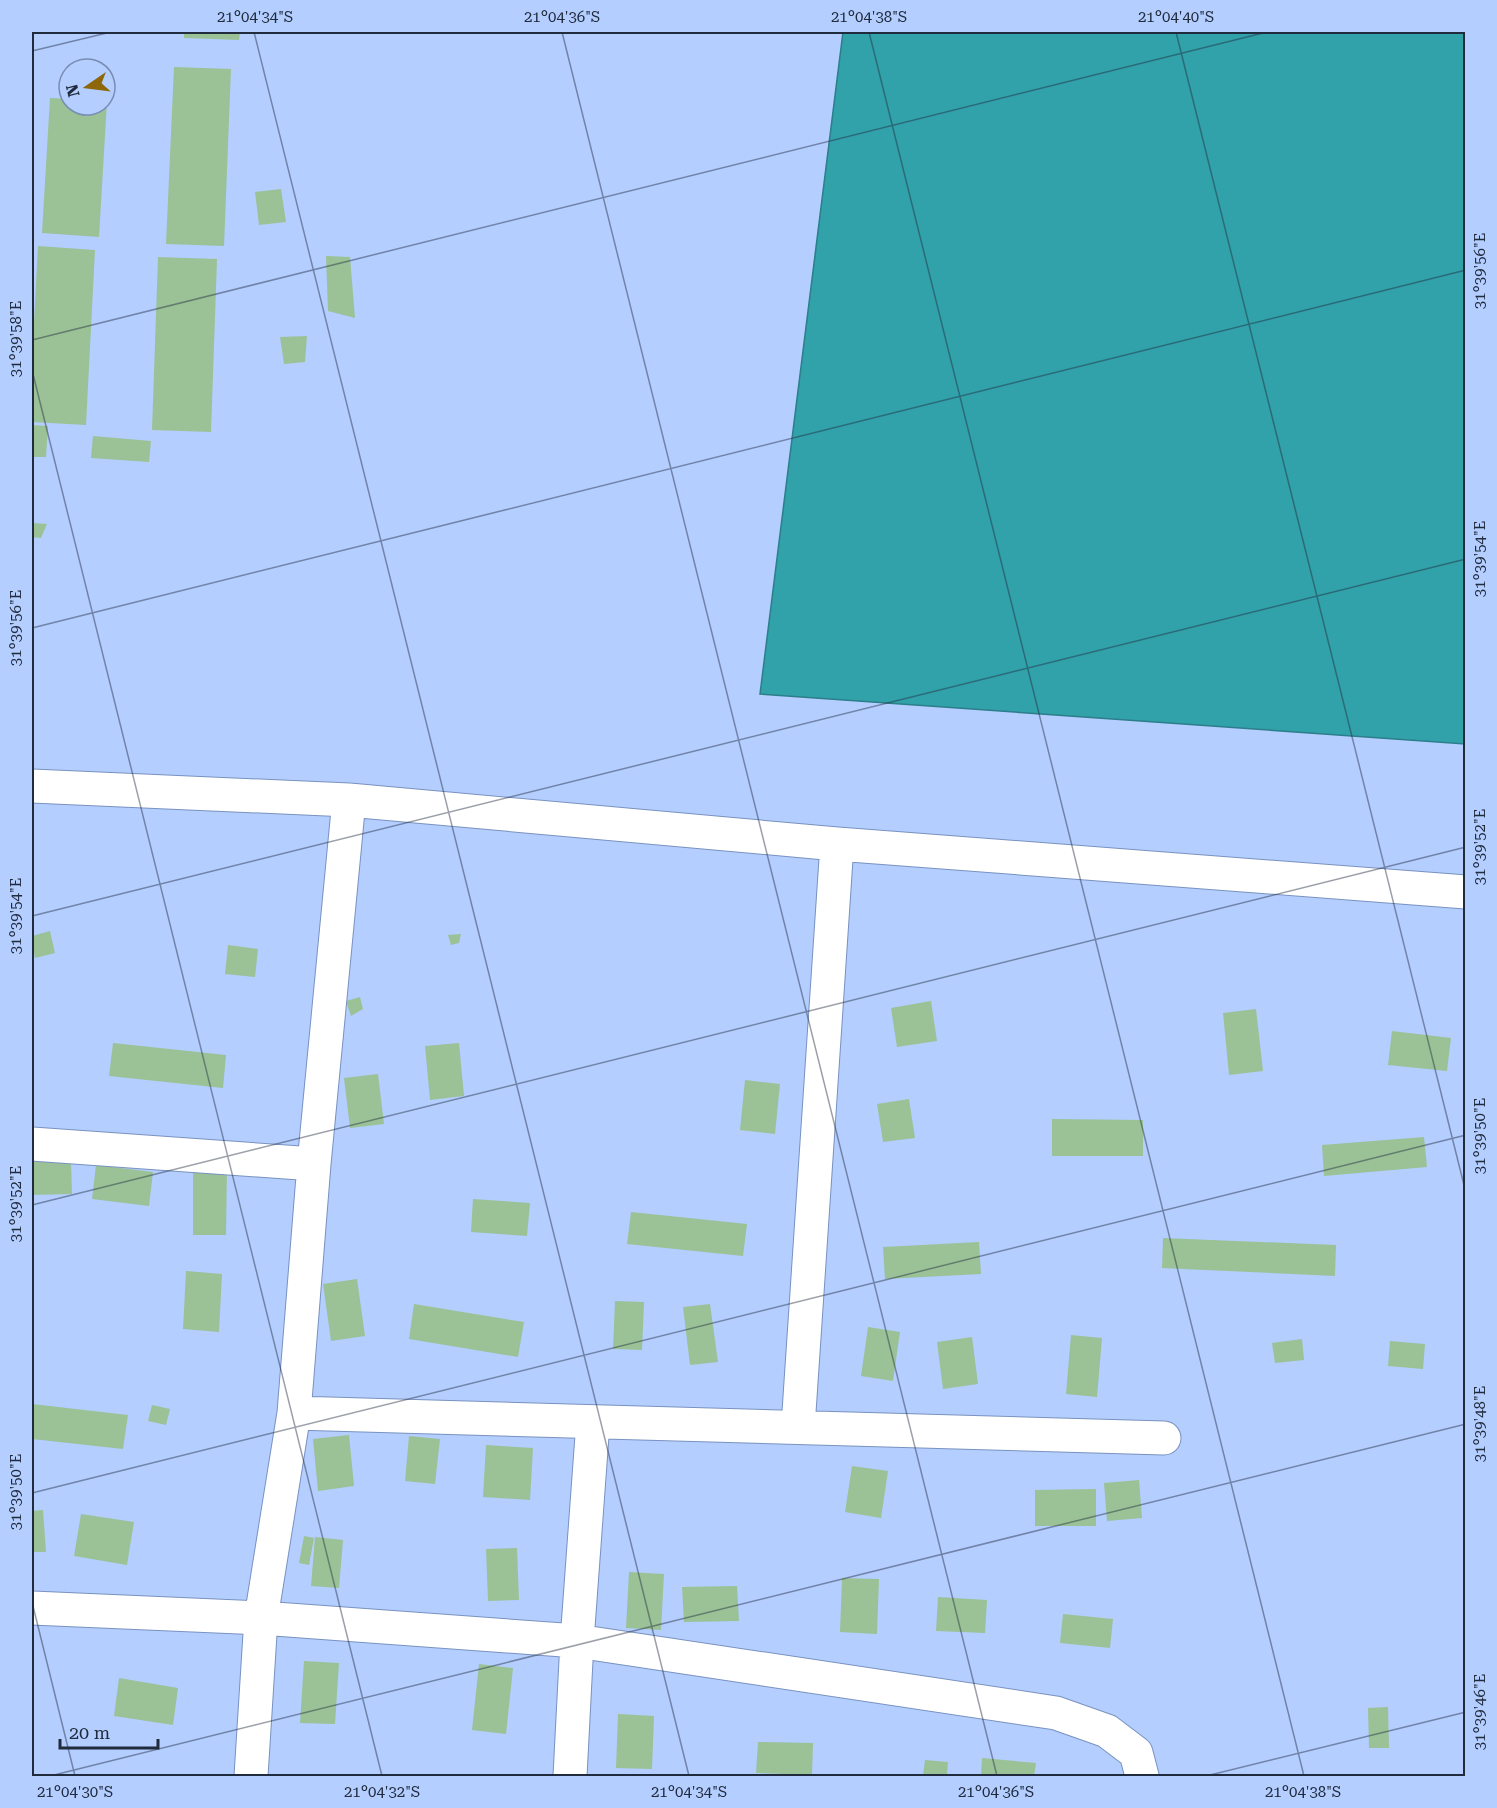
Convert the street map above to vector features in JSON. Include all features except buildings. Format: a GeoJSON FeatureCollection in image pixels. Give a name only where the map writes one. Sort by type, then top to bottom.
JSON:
{"type":"FeatureCollection","features":[{"type":"Feature","properties":{"kind":"street"},"geometry":{"type":"LineString","coordinates":[[32,786],[349,800],[837,844],[1466,892]]}},
{"type":"Feature","properties":{"kind":"street"},"geometry":{"type":"LineString","coordinates":[[251,1776],[261,1618],[294,1413],[314,1164],[349,800]]}},
{"type":"Feature","properties":{"kind":"street"},"geometry":{"type":"LineString","coordinates":[[798,1427],[837,844]]}},
{"type":"Feature","properties":{"kind":"street"},"geometry":{"type":"LineString","coordinates":[[32,1144],[314,1164]]}},
{"type":"Feature","properties":{"kind":"street"},"geometry":{"type":"LineString","coordinates":[[294,1413],[1164,1438]]}},
{"type":"Feature","properties":{"kind":"street"},"geometry":{"type":"LineString","coordinates":[[570,1776],[593,1422]]}},
{"type":"Feature","properties":{"kind":"street"},"geometry":{"type":"LineString","coordinates":[[32,1608],[261,1618],[577,1641],[1056,1713],[1107,1731],[1136,1753],[1142,1776]]}},
{"type":"Feature","properties":{"kind":"shaded area"},"geometry":{"type":"Polygon","coordinates":[[[843,32],[1465,32],[1465,744],[760,694],[843,32]]]}}]}
